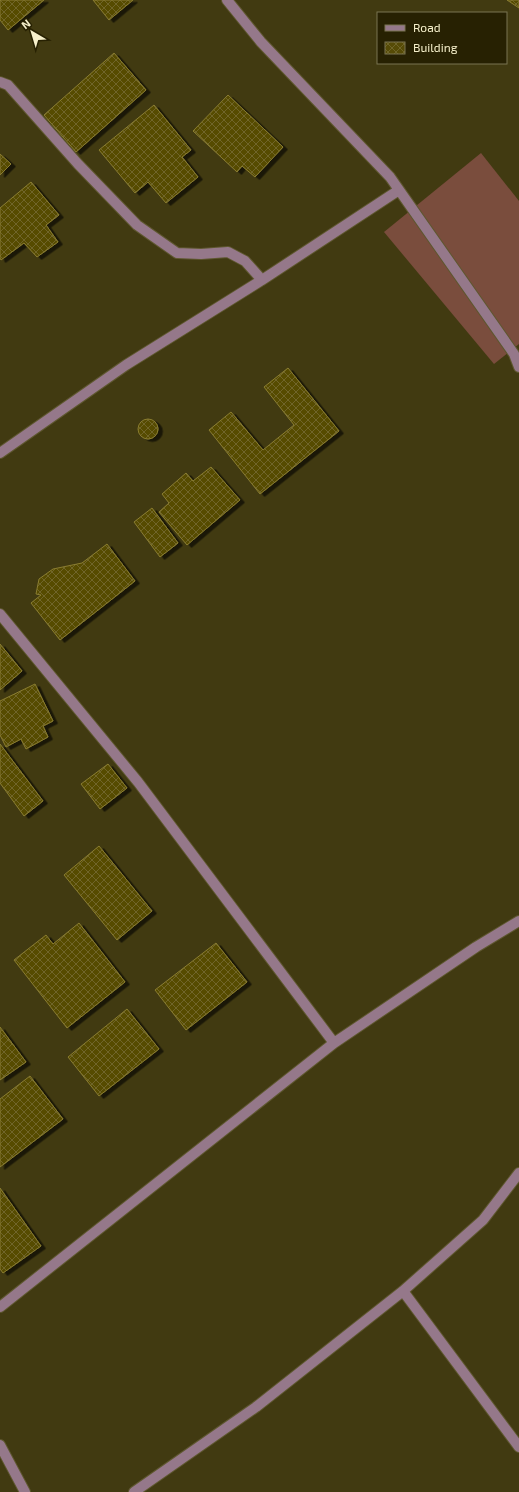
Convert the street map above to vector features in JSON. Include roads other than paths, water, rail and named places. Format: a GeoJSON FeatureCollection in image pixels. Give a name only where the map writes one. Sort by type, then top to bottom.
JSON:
{"type":"FeatureCollection","features":[{"type":"Feature","properties":{"kind":"street"},"geometry":{"type":"LineString","coordinates":[[227,0],[261,42],[390,177],[514,354],[519,367]]}},
{"type":"Feature","properties":{"kind":"street"},"geometry":{"type":"LineString","coordinates":[[0,82],[8,85],[78,164],[137,225],[177,253],[201,254],[228,252],[245,261],[262,280]]}},
{"type":"Feature","properties":{"kind":"street"},"geometry":{"type":"LineString","coordinates":[[0,453],[126,365],[262,280],[399,190]]}},
{"type":"Feature","properties":{"kind":"street"},"geometry":{"type":"LineString","coordinates":[[0,614],[138,782],[334,1043]]}},
{"type":"Feature","properties":{"kind":"street"},"geometry":{"type":"LineString","coordinates":[[0,1307],[334,1043],[476,947],[519,921]]}},
{"type":"Feature","properties":{"kind":"street"},"geometry":{"type":"LineString","coordinates":[[134,1492],[256,1407],[403,1291],[483,1220],[519,1173]]}},
{"type":"Feature","properties":{"kind":"street"},"geometry":{"type":"LineString","coordinates":[[403,1291],[519,1447]]}},
{"type":"Feature","properties":{"kind":"street"},"geometry":{"type":"LineString","coordinates":[[0,1445],[25,1492]]}}]}
